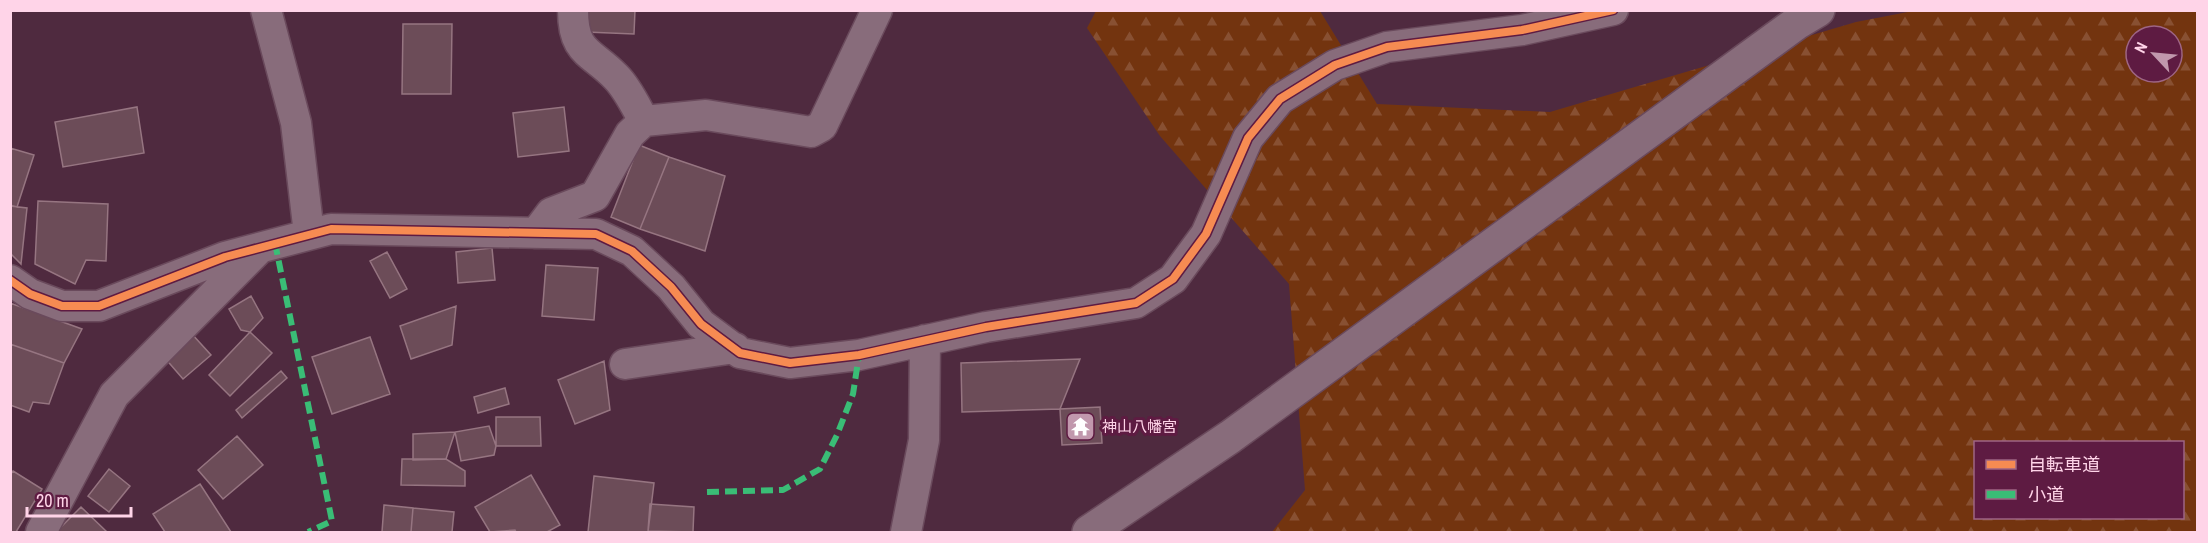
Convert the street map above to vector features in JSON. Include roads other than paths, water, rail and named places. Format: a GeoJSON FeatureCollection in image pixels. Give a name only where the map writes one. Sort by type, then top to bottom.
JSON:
{"type":"FeatureCollection","features":[{"type":"Feature","properties":{"kind":"street"},"geometry":{"type":"LineString","coordinates":[[266,10],[296,123],[309,234]]}},
{"type":"Feature","properties":{"kind":"street"},"geometry":{"type":"LineString","coordinates":[[573,10],[573,30],[584,51],[618,78],[645,121]]}},
{"type":"Feature","properties":{"kind":"street"},"geometry":{"type":"LineString","coordinates":[[536,233],[552,213],[595,196],[630,134],[645,121],[706,115],[811,132],[822,126],[877,10]]}},
{"type":"Feature","properties":{"kind":"street"},"geometry":{"type":"LineString","coordinates":[[10,280],[30,294],[62,306],[99,306],[225,256],[331,229],[596,234],[632,251],[671,287],[701,324],[740,353],[790,363],[859,355],[986,327],[1136,303],[1173,279],[1206,234],[1248,138],[1280,99],[1335,65],[1387,48],[1522,30],[1613,10]]}},
{"type":"Feature","properties":{"kind":"street"},"geometry":{"type":"LineString","coordinates":[[1089,532],[1230,437],[1797,22],[1818,10]]}},
{"type":"Feature","properties":{"kind":"street"},"geometry":{"type":"LineString","coordinates":[[41,532],[114,395],[260,248]]}},
{"type":"Feature","properties":{"kind":"street"},"geometry":{"type":"LineString","coordinates":[[906,532],[924,440],[925,340]]}},
{"type":"Feature","properties":{"kind":"street"},"geometry":{"type":"LineString","coordinates":[[625,364],[735,348]]}},
{"type":"Feature","properties":{"kind":"place","name":"神山八幡宮"},"geometry":{"type":"Point","coordinates":[1081,427]}}]}
